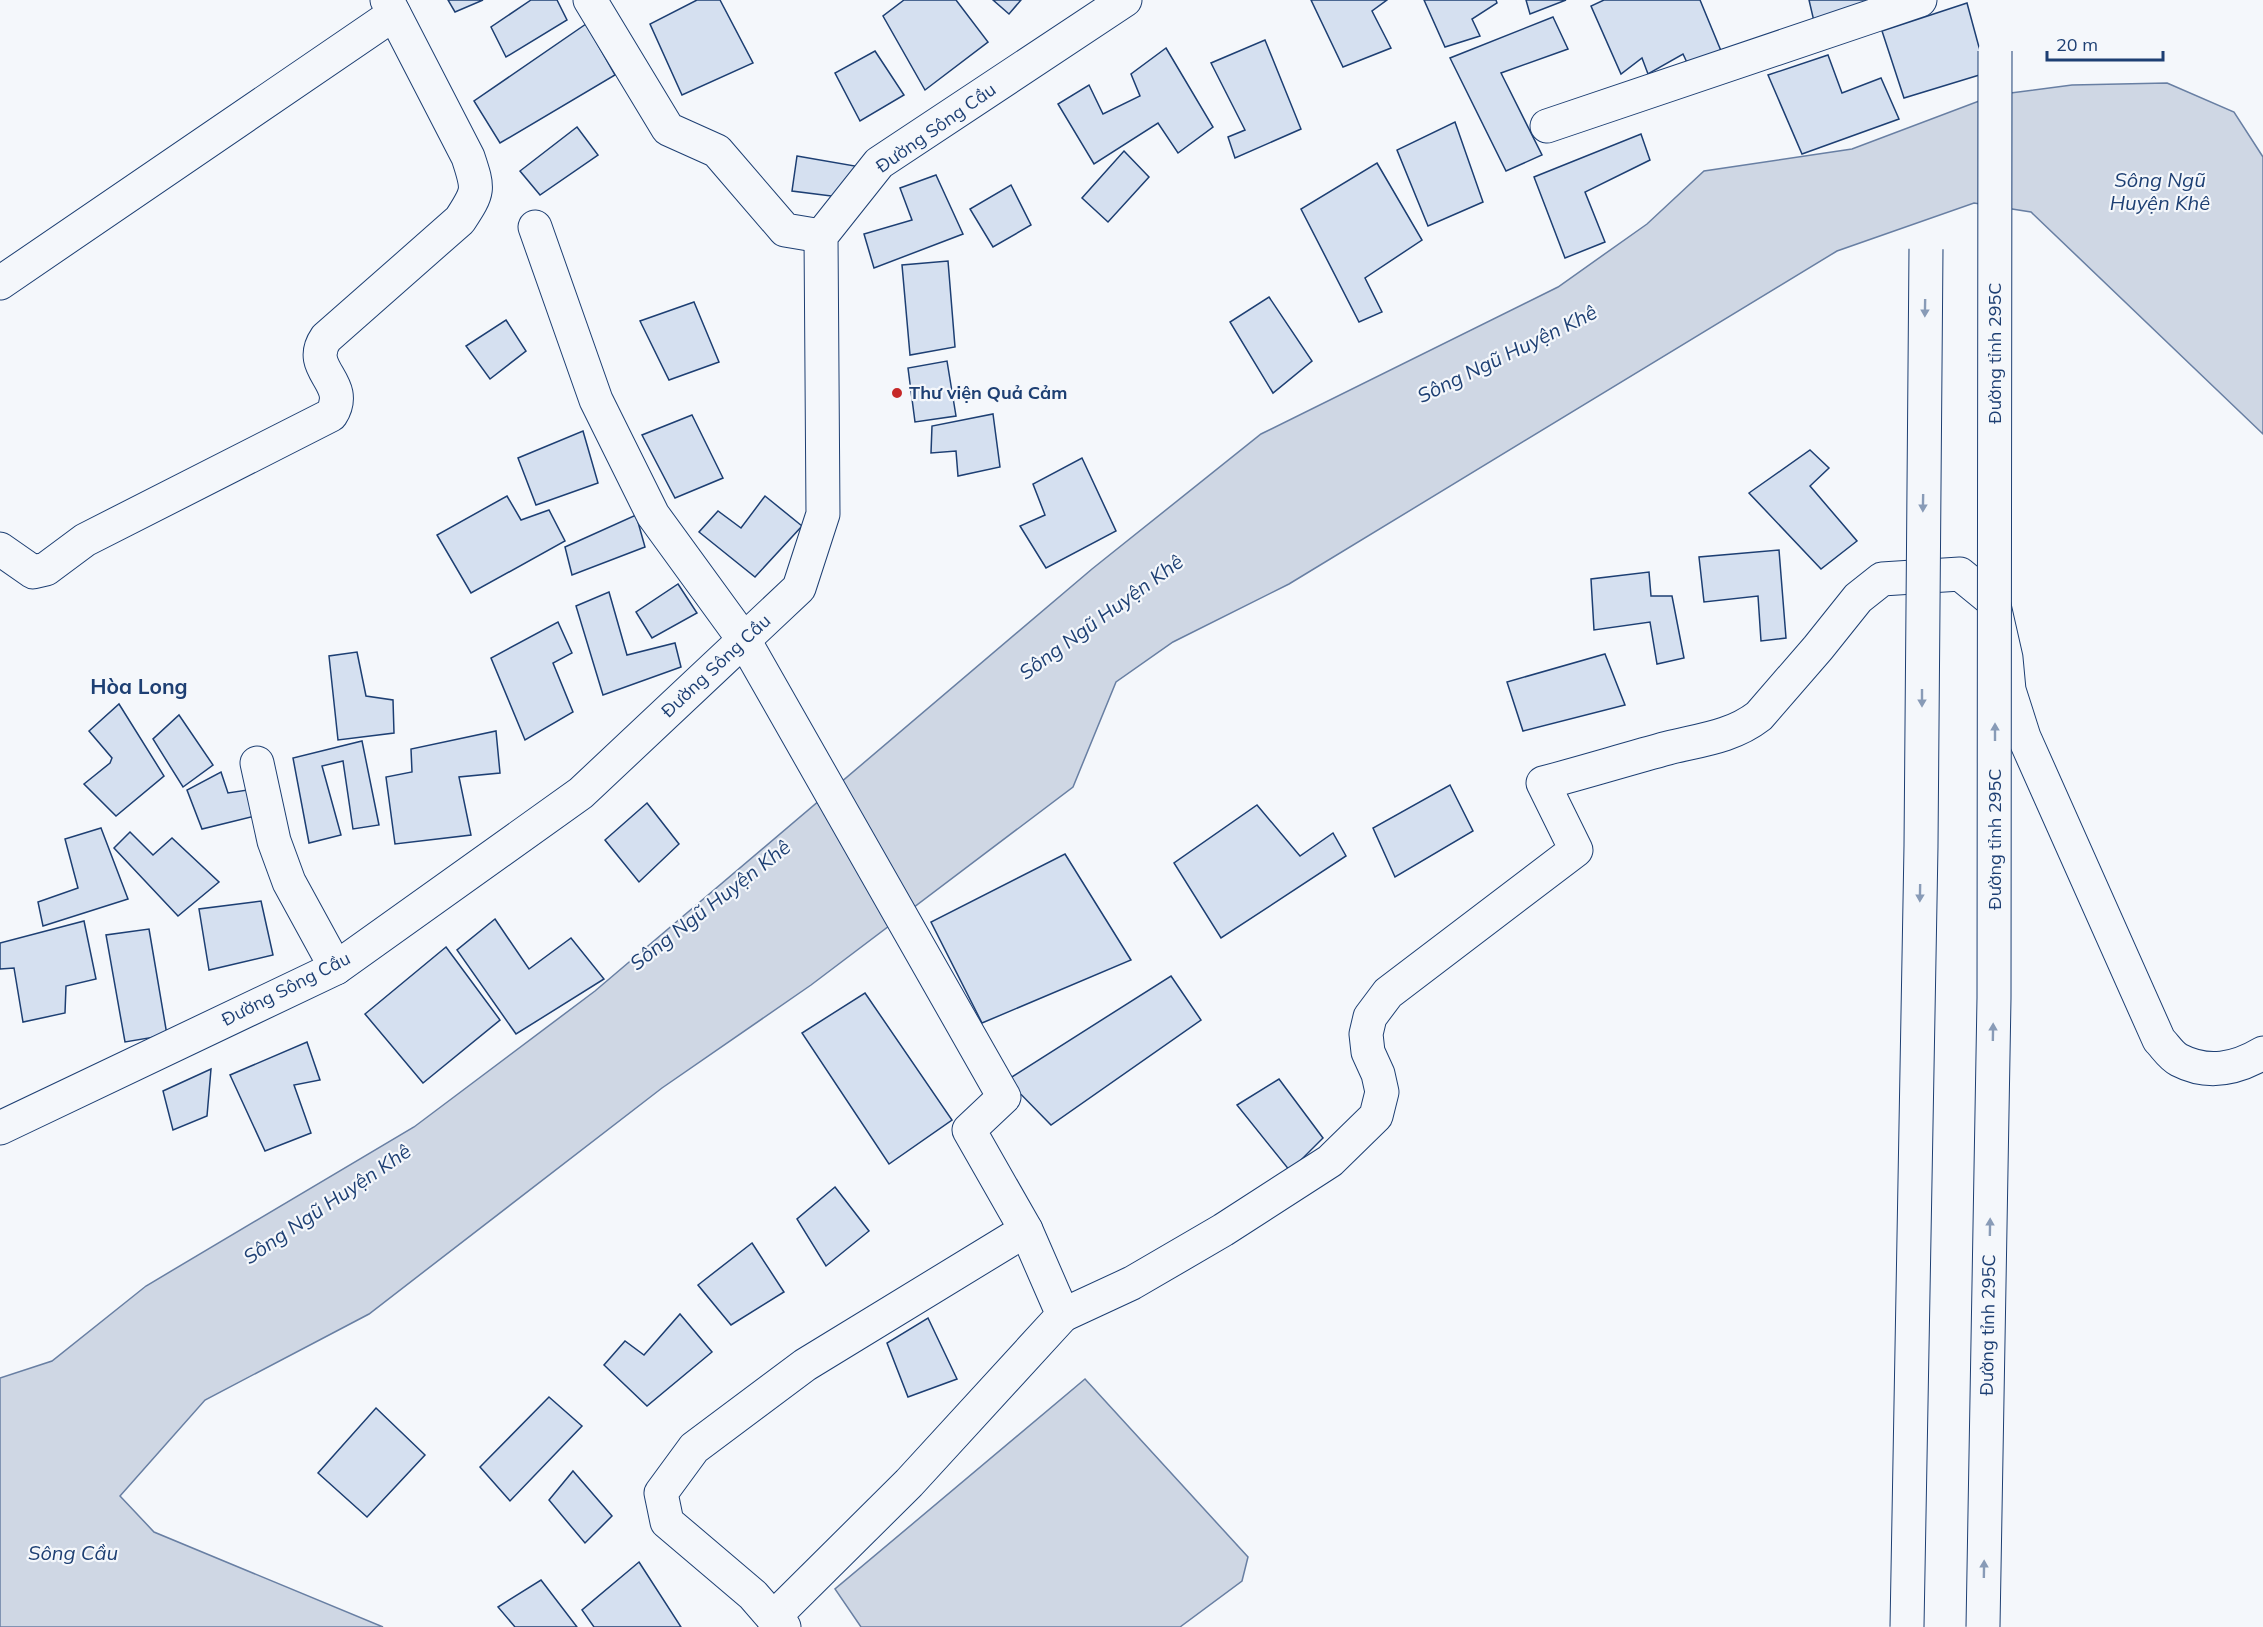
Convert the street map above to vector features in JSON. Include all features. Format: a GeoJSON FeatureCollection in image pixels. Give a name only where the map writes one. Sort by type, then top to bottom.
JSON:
{"type":"FeatureCollection","features":[{"type":"Feature","properties":{"kind":"street"},"geometry":{"type":"LineString","coordinates":[[591,0],[668,129],[717,151],[785,230],[821,236]]}},
{"type":"Feature","properties":{"kind":"street","name":"Đường Sông Cầu"},"geometry":{"type":"LineString","coordinates":[[0,1128],[336,968],[581,793],[800,588],[823,514],[821,236],[879,163],[1125,0]]}},
{"type":"Feature","properties":{"kind":"street"},"geometry":{"type":"LineString","coordinates":[[1547,126],[1920,0]]}},
{"type":"Feature","properties":{"kind":"street"},"geometry":{"type":"LineString","coordinates":[[0,283],[390,7],[468,157],[477,182],[475,197],[460,220],[326,338],[320,347],[320,361],[337,392],[338,405],[331,415],[85,540],[46,569],[33,572],[0,549]]}},
{"type":"Feature","properties":{"kind":"street","name":"Đường tỉnh 295C"},"geometry":{"type":"LineString","coordinates":[[1983,1627],[1994,998],[1995,51]]}},
{"type":"Feature","properties":{"kind":"street"},"geometry":{"type":"LineString","coordinates":[[535,227],[596,400],[654,515],[744,640],[1004,1097],[969,1130],[1026,1230],[1063,1315]]}},
{"type":"Feature","properties":{"kind":"street"},"geometry":{"type":"LineString","coordinates":[[1907,1627],[1921,858],[1926,249]]}},
{"type":"Feature","properties":{"kind":"street"},"geometry":{"type":"LineString","coordinates":[[1026,1230],[804,1365],[694,1448],[661,1492],[666,1522],[746,1589],[778,1623],[1063,1315],[1132,1283],[1232,1224],[1330,1161],[1376,1116],[1382,1092],[1378,1074],[1368,1052],[1366,1034],[1370,1017],[1388,993],[1576,850],[1543,783],[1669,748],[1715,738],[1750,723],[1759,716],[1818,648],[1858,598],[1882,579],[1960,574],[1993,601],[2006,658],[2009,690],[2024,737],[2159,1040],[2177,1059],[2205,1068],[2228,1069],[2263,1053]]}},
{"type":"Feature","properties":{"kind":"street"},"geometry":{"type":"LineString","coordinates":[[257,763],[274,841],[289,882],[336,968]]}},
{"type":"Feature","properties":{"kind":"water","name":"Sông Ngũ Huyện Khê"},"geometry":{"type":"Polygon","coordinates":[[[2167,83],[2234,112],[2263,157],[2263,434],[2031,212],[1974,203],[1837,251],[1289,584],[1173,642],[1116,682],[1073,787],[811,985],[662,1088],[369,1314],[205,1400],[120,1496],[154,1532],[383,1627],[0,1627],[0,1378],[52,1361],[146,1286],[414,1127],[595,991],[1092,569],[1261,434],[1558,287],[1647,224],[1704,171],[1852,149],[1995,95],[2072,85],[2167,83]]]}},
{"type":"Feature","properties":{"kind":"water"},"geometry":{"type":"Polygon","coordinates":[[[1085,1379],[1248,1557],[1242,1581],[1180,1627],[861,1627],[835,1589],[1085,1379]]]}},
{"type":"Feature","properties":{"kind":"building"},"geometry":{"type":"Polygon","coordinates":[[[448,0],[483,0],[455,12],[448,0]]]}},
{"type":"Feature","properties":{"kind":"building"},"geometry":{"type":"Polygon","coordinates":[[[531,0],[557,0],[567,20],[506,57],[491,27],[531,0]]]}},
{"type":"Feature","properties":{"kind":"building"},"geometry":{"type":"Polygon","coordinates":[[[697,0],[720,0],[753,63],[682,95],[650,24],[697,0]]]}},
{"type":"Feature","properties":{"kind":"building"},"geometry":{"type":"Polygon","coordinates":[[[904,0],[956,0],[988,42],[925,90],[883,16],[904,0]]]}},
{"type":"Feature","properties":{"kind":"building"},"geometry":{"type":"Polygon","coordinates":[[[993,0],[1021,0],[1009,14],[993,0]]]}},
{"type":"Feature","properties":{"kind":"building"},"geometry":{"type":"Polygon","coordinates":[[[1311,0],[1387,0],[1372,11],[1391,48],[1343,67],[1311,0]]]}},
{"type":"Feature","properties":{"kind":"building"},"geometry":{"type":"Polygon","coordinates":[[[1424,0],[1496,0],[1497,3],[1472,19],[1480,36],[1445,47],[1424,0]]]}},
{"type":"Feature","properties":{"kind":"building"},"geometry":{"type":"Polygon","coordinates":[[[1526,0],[1566,0],[1530,14],[1526,0]]]}},
{"type":"Feature","properties":{"kind":"building"},"geometry":{"type":"Polygon","coordinates":[[[1604,0],[1700,0],[1726,63],[1696,82],[1683,54],[1648,74],[1642,58],[1621,74],[1591,6],[1604,0]]]}},
{"type":"Feature","properties":{"kind":"building"},"geometry":{"type":"Polygon","coordinates":[[[1809,0],[1884,0],[1816,30],[1809,0]]]}},
{"type":"Feature","properties":{"kind":"building"},"geometry":{"type":"Polygon","coordinates":[[[1967,3],[1986,73],[1904,98],[1882,31],[1967,3]]]}},
{"type":"Feature","properties":{"kind":"building"},"geometry":{"type":"Polygon","coordinates":[[[1553,17],[1568,49],[1501,73],[1542,155],[1506,171],[1450,58],[1553,17]]]}},
{"type":"Feature","properties":{"kind":"building"},"geometry":{"type":"Polygon","coordinates":[[[586,24],[615,75],[500,143],[474,101],[586,24]]]}},
{"type":"Feature","properties":{"kind":"building"},"geometry":{"type":"Polygon","coordinates":[[[1265,40],[1301,129],[1235,158],[1228,137],[1245,130],[1211,63],[1265,40]]]}},
{"type":"Feature","properties":{"kind":"building"},"geometry":{"type":"Polygon","coordinates":[[[1166,48],[1213,127],[1178,153],[1158,123],[1094,164],[1058,104],[1089,85],[1103,114],[1140,96],[1131,74],[1166,48]]]}},
{"type":"Feature","properties":{"kind":"building"},"geometry":{"type":"Polygon","coordinates":[[[875,51],[904,95],[860,121],[835,73],[875,51]]]}},
{"type":"Feature","properties":{"kind":"building"},"geometry":{"type":"Polygon","coordinates":[[[1828,55],[1842,93],[1881,78],[1899,119],[1802,154],[1768,75],[1828,55]]]}},
{"type":"Feature","properties":{"kind":"building"},"geometry":{"type":"Polygon","coordinates":[[[1455,122],[1483,202],[1428,226],[1397,150],[1455,122]]]}},
{"type":"Feature","properties":{"kind":"building"},"geometry":{"type":"Polygon","coordinates":[[[577,127],[598,155],[540,195],[520,171],[577,127]]]}},
{"type":"Feature","properties":{"kind":"building"},"geometry":{"type":"Polygon","coordinates":[[[1641,134],[1650,160],[1585,192],[1605,242],[1565,258],[1534,177],[1641,134]]]}},
{"type":"Feature","properties":{"kind":"building"},"geometry":{"type":"Polygon","coordinates":[[[1124,151],[1149,177],[1108,222],[1082,198],[1124,151]]]}},
{"type":"Feature","properties":{"kind":"building"},"geometry":{"type":"Polygon","coordinates":[[[797,156],[855,166],[847,198],[792,191],[797,156]]]}},
{"type":"Feature","properties":{"kind":"building"},"geometry":{"type":"Polygon","coordinates":[[[1377,163],[1422,240],[1365,278],[1382,312],[1359,322],[1301,209],[1377,163]]]}},
{"type":"Feature","properties":{"kind":"building"},"geometry":{"type":"Polygon","coordinates":[[[936,175],[963,234],[874,268],[864,234],[912,220],[900,188],[936,175]]]}},
{"type":"Feature","properties":{"kind":"building"},"geometry":{"type":"Polygon","coordinates":[[[1011,185],[1031,225],[993,247],[970,209],[1011,185]]]}},
{"type":"Feature","properties":{"kind":"building"},"geometry":{"type":"Polygon","coordinates":[[[948,261],[955,347],[910,355],[902,265],[948,261]]]}},
{"type":"Feature","properties":{"kind":"building"},"geometry":{"type":"Polygon","coordinates":[[[1269,297],[1312,361],[1273,393],[1230,322],[1269,297]]]}},
{"type":"Feature","properties":{"kind":"building"},"geometry":{"type":"Polygon","coordinates":[[[694,302],[719,362],[669,380],[640,321],[694,302]]]}},
{"type":"Feature","properties":{"kind":"building"},"geometry":{"type":"Polygon","coordinates":[[[506,320],[526,351],[490,379],[466,346],[506,320]]]}},
{"type":"Feature","properties":{"kind":"building"},"geometry":{"type":"Polygon","coordinates":[[[947,361],[956,416],[915,422],[908,368],[947,361]]]}},
{"type":"Feature","properties":{"kind":"building"},"geometry":{"type":"Polygon","coordinates":[[[993,414],[1000,467],[958,476],[956,451],[931,453],[932,426],[993,414]]]}},
{"type":"Feature","properties":{"kind":"building"},"geometry":{"type":"Polygon","coordinates":[[[692,415],[723,478],[675,498],[642,435],[692,415]]]}},
{"type":"Feature","properties":{"kind":"building"},"geometry":{"type":"Polygon","coordinates":[[[583,431],[598,483],[536,505],[518,458],[583,431]]]}},
{"type":"Feature","properties":{"kind":"building"},"geometry":{"type":"Polygon","coordinates":[[[1810,450],[1829,468],[1810,486],[1857,541],[1821,569],[1749,493],[1810,450]]]}},
{"type":"Feature","properties":{"kind":"building"},"geometry":{"type":"Polygon","coordinates":[[[1082,458],[1116,531],[1046,568],[1020,526],[1045,515],[1033,484],[1082,458]]]}},
{"type":"Feature","properties":{"kind":"building"},"geometry":{"type":"Polygon","coordinates":[[[507,496],[521,520],[549,510],[565,541],[471,593],[437,535],[507,496]]]}},
{"type":"Feature","properties":{"kind":"building"},"geometry":{"type":"Polygon","coordinates":[[[765,496],[802,526],[755,577],[699,532],[718,511],[741,528],[765,496]]]}},
{"type":"Feature","properties":{"kind":"building"},"geometry":{"type":"Polygon","coordinates":[[[636,515],[645,547],[572,575],[565,547],[636,515]]]}},
{"type":"Feature","properties":{"kind":"building"},"geometry":{"type":"Polygon","coordinates":[[[1779,550],[1786,638],[1761,641],[1758,596],[1704,602],[1699,557],[1779,550]]]}},
{"type":"Feature","properties":{"kind":"building"},"geometry":{"type":"Polygon","coordinates":[[[1649,572],[1651,596],[1672,596],[1684,658],[1657,664],[1650,622],[1594,630],[1591,579],[1649,572]]]}},
{"type":"Feature","properties":{"kind":"building"},"geometry":{"type":"Polygon","coordinates":[[[678,584],[697,613],[652,638],[636,612],[678,584]]]}},
{"type":"Feature","properties":{"kind":"building"},"geometry":{"type":"Polygon","coordinates":[[[609,592],[627,655],[675,643],[681,667],[603,695],[576,606],[609,592]]]}},
{"type":"Feature","properties":{"kind":"building"},"geometry":{"type":"Polygon","coordinates":[[[558,622],[572,653],[553,663],[573,712],[525,740],[491,658],[558,622]]]}},
{"type":"Feature","properties":{"kind":"building"},"geometry":{"type":"Polygon","coordinates":[[[357,652],[366,696],[393,700],[394,733],[338,740],[329,656],[357,652]]]}},
{"type":"Feature","properties":{"kind":"building"},"geometry":{"type":"Polygon","coordinates":[[[1605,654],[1625,705],[1523,731],[1507,682],[1605,654]]]}},
{"type":"Feature","properties":{"kind":"building"},"geometry":{"type":"Polygon","coordinates":[[[119,704],[164,776],[116,816],[84,784],[110,763],[112,758],[89,731],[119,704]]]}},
{"type":"Feature","properties":{"kind":"building"},"geometry":{"type":"Polygon","coordinates":[[[179,715],[213,765],[183,787],[153,739],[179,715]]]}},
{"type":"Feature","properties":{"kind":"building"},"geometry":{"type":"Polygon","coordinates":[[[496,731],[500,773],[459,777],[471,835],[395,844],[386,777],[412,772],[411,749],[496,731]]]}},
{"type":"Feature","properties":{"kind":"building"},"geometry":{"type":"Polygon","coordinates":[[[362,741],[379,825],[353,829],[343,761],[322,766],[341,835],[309,843],[293,758],[362,741]]]}},
{"type":"Feature","properties":{"kind":"building"},"geometry":{"type":"Polygon","coordinates":[[[221,772],[228,793],[254,789],[259,815],[202,829],[187,790],[221,772]]]}},
{"type":"Feature","properties":{"kind":"building"},"geometry":{"type":"Polygon","coordinates":[[[1450,785],[1473,831],[1395,877],[1373,828],[1450,785]]]}},
{"type":"Feature","properties":{"kind":"building"},"geometry":{"type":"Polygon","coordinates":[[[647,803],[679,844],[639,882],[605,840],[647,803]]]}},
{"type":"Feature","properties":{"kind":"building"},"geometry":{"type":"Polygon","coordinates":[[[1257,805],[1300,856],[1333,833],[1346,856],[1221,938],[1174,863],[1257,805]]]}},
{"type":"Feature","properties":{"kind":"building"},"geometry":{"type":"Polygon","coordinates":[[[101,828],[128,899],[43,926],[38,902],[78,888],[65,839],[101,828]]]}},
{"type":"Feature","properties":{"kind":"building"},"geometry":{"type":"Polygon","coordinates":[[[130,832],[153,855],[172,838],[219,882],[178,916],[114,848],[130,832]]]}},
{"type":"Feature","properties":{"kind":"building"},"geometry":{"type":"Polygon","coordinates":[[[1065,854],[1131,960],[982,1023],[931,922],[1065,854]]]}},
{"type":"Feature","properties":{"kind":"building"},"geometry":{"type":"Polygon","coordinates":[[[261,901],[273,955],[209,970],[199,909],[261,901]]]}},
{"type":"Feature","properties":{"kind":"building"},"geometry":{"type":"Polygon","coordinates":[[[495,919],[529,969],[571,938],[604,979],[516,1034],[457,950],[495,919]]]}},
{"type":"Feature","properties":{"kind":"building"},"geometry":{"type":"Polygon","coordinates":[[[84,921],[96,979],[66,986],[65,1013],[23,1022],[14,968],[0,969],[0,943],[84,921]]]}},
{"type":"Feature","properties":{"kind":"building"},"geometry":{"type":"Polygon","coordinates":[[[149,929],[167,1035],[125,1042],[106,935],[149,929]]]}},
{"type":"Feature","properties":{"kind":"building"},"geometry":{"type":"Polygon","coordinates":[[[446,947],[500,1020],[423,1083],[365,1014],[446,947]]]}},
{"type":"Feature","properties":{"kind":"building"},"geometry":{"type":"Polygon","coordinates":[[[1171,976],[1201,1020],[1051,1125],[1007,1080],[1171,976]]]}},
{"type":"Feature","properties":{"kind":"building"},"geometry":{"type":"Polygon","coordinates":[[[865,993],[952,1120],[889,1164],[802,1033],[865,993]]]}},
{"type":"Feature","properties":{"kind":"building"},"geometry":{"type":"Polygon","coordinates":[[[307,1042],[320,1080],[294,1085],[311,1133],[265,1151],[230,1075],[307,1042]]]}},
{"type":"Feature","properties":{"kind":"building"},"geometry":{"type":"Polygon","coordinates":[[[211,1069],[207,1116],[173,1130],[163,1091],[211,1069]]]}},
{"type":"Feature","properties":{"kind":"building"},"geometry":{"type":"Polygon","coordinates":[[[1279,1079],[1323,1138],[1290,1171],[1237,1105],[1279,1079]]]}},
{"type":"Feature","properties":{"kind":"building"},"geometry":{"type":"Polygon","coordinates":[[[835,1187],[869,1231],[826,1266],[797,1219],[835,1187]]]}},
{"type":"Feature","properties":{"kind":"building"},"geometry":{"type":"Polygon","coordinates":[[[752,1243],[784,1292],[731,1325],[698,1285],[752,1243]]]}},
{"type":"Feature","properties":{"kind":"building"},"geometry":{"type":"Polygon","coordinates":[[[680,1314],[712,1352],[647,1406],[604,1365],[625,1341],[644,1355],[680,1314]]]}},
{"type":"Feature","properties":{"kind":"building"},"geometry":{"type":"Polygon","coordinates":[[[928,1318],[957,1379],[908,1397],[887,1343],[928,1318]]]}},
{"type":"Feature","properties":{"kind":"building"},"geometry":{"type":"Polygon","coordinates":[[[549,1397],[582,1426],[510,1501],[480,1467],[549,1397]]]}},
{"type":"Feature","properties":{"kind":"building"},"geometry":{"type":"Polygon","coordinates":[[[376,1408],[425,1455],[367,1517],[318,1473],[376,1408]]]}},
{"type":"Feature","properties":{"kind":"building"},"geometry":{"type":"Polygon","coordinates":[[[573,1471],[612,1516],[585,1543],[549,1500],[573,1471]]]}},
{"type":"Feature","properties":{"kind":"building"},"geometry":{"type":"Polygon","coordinates":[[[639,1562],[681,1627],[594,1627],[582,1610],[639,1562]]]}},
{"type":"Feature","properties":{"kind":"building"},"geometry":{"type":"Polygon","coordinates":[[[541,1580],[577,1627],[515,1627],[498,1607],[541,1580]]]}},
{"type":"Feature","properties":{"kind":"place","name":"Thư viện Quả Cảm"},"geometry":{"type":"Point","coordinates":[897,393]}},
{"type":"Feature","properties":{"kind":"district","name":"Hòa Long"},"geometry":{"type":"Point","coordinates":[139,687]}},
{"type":"Feature","properties":{"kind":"water label","name":"Sông Cầu"},"geometry":{"type":"Point","coordinates":[73,1553]}}]}
